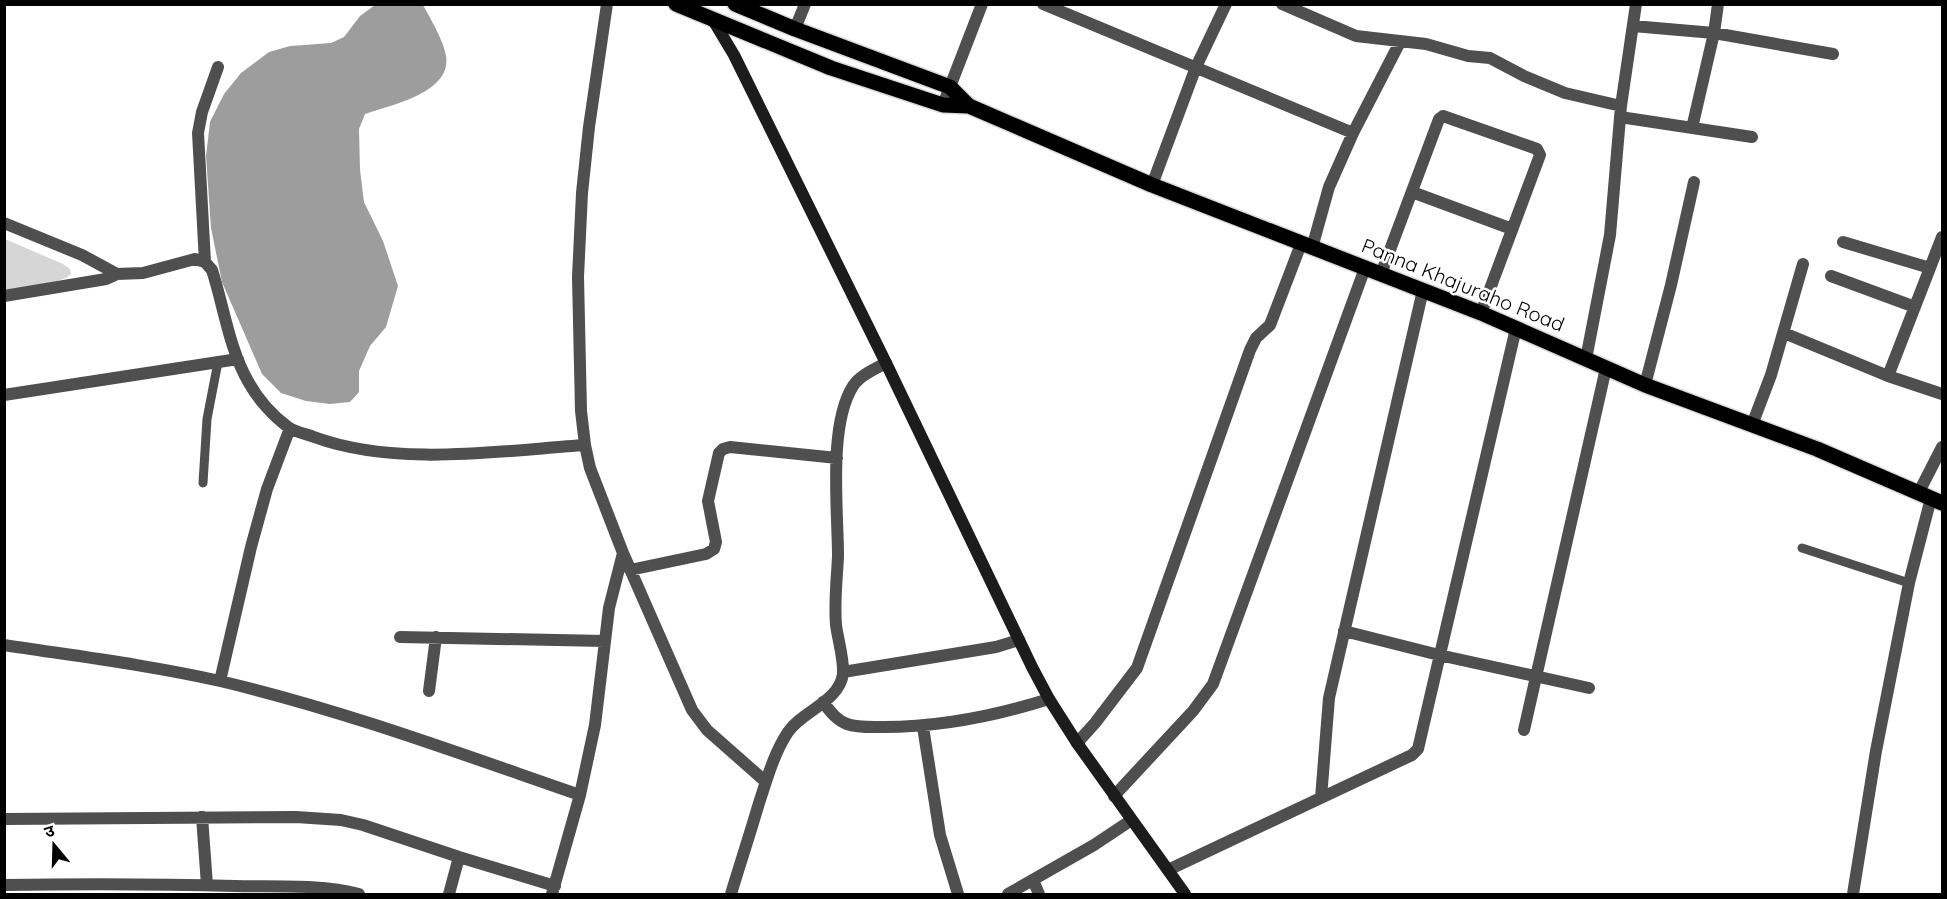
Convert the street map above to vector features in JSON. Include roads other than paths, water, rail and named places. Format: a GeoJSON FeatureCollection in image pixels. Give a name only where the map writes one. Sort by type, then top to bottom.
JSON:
{"type":"FeatureCollection","features":[{"type":"Feature","properties":{"kind":"main road","name":"Panna Khajuraho Road"},"geometry":{"type":"LineString","coordinates":[[676,4],[831,68],[943,105],[969,106],[1152,185],[1481,313],[1645,385],[1816,449],[1931,498]]}},
{"type":"Feature","properties":{"kind":"main road","name":"Panna Khajuraho Road"},"geometry":{"type":"LineString","coordinates":[[735,4],[950,87],[969,106]]}},
{"type":"Feature","properties":{"kind":"main road"},"geometry":{"type":"LineString","coordinates":[[714,20],[734,55],[886,363],[1049,699],[1130,821],[1185,894]]}},
{"type":"Feature","properties":{"kind":"street"},"geometry":{"type":"LineString","coordinates":[[607,4],[582,193],[578,277],[581,411],[585,445],[590,468],[622,553],[692,710],[707,730],[766,782]]}},
{"type":"Feature","properties":{"kind":"street"},"geometry":{"type":"LineString","coordinates":[[795,29],[805,4]]}},
{"type":"Feature","properties":{"kind":"street"},"geometry":{"type":"LineString","coordinates":[[943,105],[982,4]]}},
{"type":"Feature","properties":{"kind":"street"},"geometry":{"type":"LineString","coordinates":[[1043,4],[1353,133]]}},
{"type":"Feature","properties":{"kind":"street"},"geometry":{"type":"LineString","coordinates":[[1152,185],[1196,67],[1226,4]]}},
{"type":"Feature","properties":{"kind":"street"},"geometry":{"type":"LineString","coordinates":[[1282,4],[1356,36],[1426,44],[1468,56],[1490,58],[1524,76],[1565,93],[1620,111],[1692,128],[1752,137]]}},
{"type":"Feature","properties":{"kind":"street"},"geometry":{"type":"LineString","coordinates":[[1586,359],[1610,234],[1620,111],[1636,4]]}},
{"type":"Feature","properties":{"kind":"street"},"geometry":{"type":"LineString","coordinates":[[1692,128],[1714,33],[1718,4]]}},
{"type":"Feature","properties":{"kind":"street"},"geometry":{"type":"LineString","coordinates":[[1633,26],[1714,33],[1833,54]]}},
{"type":"Feature","properties":{"kind":"street"},"geometry":{"type":"LineString","coordinates":[[1077,743],[1137,668],[1250,350],[1256,338],[1270,325],[1353,133],[1400,42]]}},
{"type":"Feature","properties":{"kind":"street"},"geometry":{"type":"LineString","coordinates":[[205,262],[198,133],[202,112],[218,67]]}},
{"type":"Feature","properties":{"kind":"street"},"geometry":{"type":"LineString","coordinates":[[1381,274],[1439,118],[1447,116],[1539,151],[1540,155],[1481,313]]}},
{"type":"Feature","properties":{"kind":"street"},"geometry":{"type":"LineString","coordinates":[[1645,385],[1671,285],[1694,182]]}},
{"type":"Feature","properties":{"kind":"street"},"geometry":{"type":"LineString","coordinates":[[1412,192],[1512,229]]}},
{"type":"Feature","properties":{"kind":"street"},"geometry":{"type":"LineString","coordinates":[[4,223],[82,255],[117,274]]}},
{"type":"Feature","properties":{"kind":"street"},"geometry":{"type":"LineString","coordinates":[[1888,376],[1942,237]]}},
{"type":"Feature","properties":{"kind":"street"},"geometry":{"type":"LineString","coordinates":[[1843,242],[1930,268]]}},
{"type":"Feature","properties":{"kind":"street"},"geometry":{"type":"LineString","coordinates":[[4,296],[106,279],[117,274],[143,273],[195,259],[205,262],[212,270],[238,359],[249,383],[270,409],[290,428],[322,440],[394,452],[444,453],[585,445]]}},
{"type":"Feature","properties":{"kind":"street"},"geometry":{"type":"LineString","coordinates":[[1752,425],[1784,333],[1803,264]]}},
{"type":"Feature","properties":{"kind":"street"},"geometry":{"type":"LineString","coordinates":[[1114,796],[1193,711],[1213,684],[1365,268]]}},
{"type":"Feature","properties":{"kind":"street"},"geometry":{"type":"LineString","coordinates":[[1831,276],[1915,307]]}},
{"type":"Feature","properties":{"kind":"street"},"geometry":{"type":"LineString","coordinates":[[1321,798],[1329,698],[1423,290]]}},
{"type":"Feature","properties":{"kind":"street"},"geometry":{"type":"LineString","coordinates":[[1168,870],[1412,755],[1418,749],[1516,328]]}},
{"type":"Feature","properties":{"kind":"street"},"geometry":{"type":"LineString","coordinates":[[1784,333],[1888,376],[1942,394]]}},
{"type":"Feature","properties":{"kind":"street"},"geometry":{"type":"LineString","coordinates":[[4,395],[238,359]]}},
{"type":"Feature","properties":{"kind":"street"},"geometry":{"type":"LineString","coordinates":[[731,894],[778,748],[788,731],[799,719],[823,702],[840,685],[843,672],[836,622],[837,458],[840,426],[846,399],[854,384],[862,376],[886,363]]}},
{"type":"Feature","properties":{"kind":"street"},"geometry":{"type":"LineString","coordinates":[[1524,730],[1606,368]]}},
{"type":"Feature","properties":{"kind":"street"},"geometry":{"type":"LineString","coordinates":[[220,681],[267,489],[290,428]]}},
{"type":"Feature","properties":{"kind":"street"},"geometry":{"type":"LineString","coordinates":[[630,570],[706,554],[714,549],[716,542],[708,501],[719,453],[723,449],[730,447],[837,458]]}},
{"type":"Feature","properties":{"kind":"street"},"geometry":{"type":"LineString","coordinates":[[1852,894],[1876,751],[1909,583],[1942,447]]}},
{"type":"Feature","properties":{"kind":"street"},"geometry":{"type":"LineString","coordinates":[[4,819],[296,817],[341,820],[363,825],[554,890],[580,795],[595,725],[609,608],[622,553]]}},
{"type":"Feature","properties":{"kind":"street"},"geometry":{"type":"LineString","coordinates":[[1344,631],[1439,655],[1589,688]]}},
{"type":"Feature","properties":{"kind":"street"},"geometry":{"type":"LineString","coordinates":[[400,637],[606,641]]}},
{"type":"Feature","properties":{"kind":"street"},"geometry":{"type":"LineString","coordinates":[[429,691],[436,637]]}},
{"type":"Feature","properties":{"kind":"street"},"geometry":{"type":"LineString","coordinates":[[843,672],[996,647],[1019,640]]}},
{"type":"Feature","properties":{"kind":"street"},"geometry":{"type":"LineString","coordinates":[[4,645],[148,667],[220,681],[385,728],[580,795]]}},
{"type":"Feature","properties":{"kind":"street"},"geometry":{"type":"LineString","coordinates":[[823,702],[835,717],[847,724],[864,727],[923,727],[1007,712],[1049,699]]}},
{"type":"Feature","properties":{"kind":"street"},"geometry":{"type":"LineString","coordinates":[[923,727],[940,835],[958,894]]}},
{"type":"Feature","properties":{"kind":"street"},"geometry":{"type":"LineString","coordinates":[[202,817],[207,885]]}},
{"type":"Feature","properties":{"kind":"street"},"geometry":{"type":"LineString","coordinates":[[1008,894],[1130,821]]}},
{"type":"Feature","properties":{"kind":"street"},"geometry":{"type":"LineString","coordinates":[[449,894],[459,857]]}},
{"type":"Feature","properties":{"kind":"street"},"geometry":{"type":"LineString","coordinates":[[1033,880],[1039,894]]}},
{"type":"Feature","properties":{"kind":"street"},"geometry":{"type":"LineString","coordinates":[[5,888],[100,890],[207,885],[354,894]]}},
{"type":"Feature","properties":{"kind":"lane"},"geometry":{"type":"LineString","coordinates":[[203,483],[207,419],[218,362]]}},
{"type":"Feature","properties":{"kind":"lane"},"geometry":{"type":"LineString","coordinates":[[1802,548],[1909,583]]}}]}
